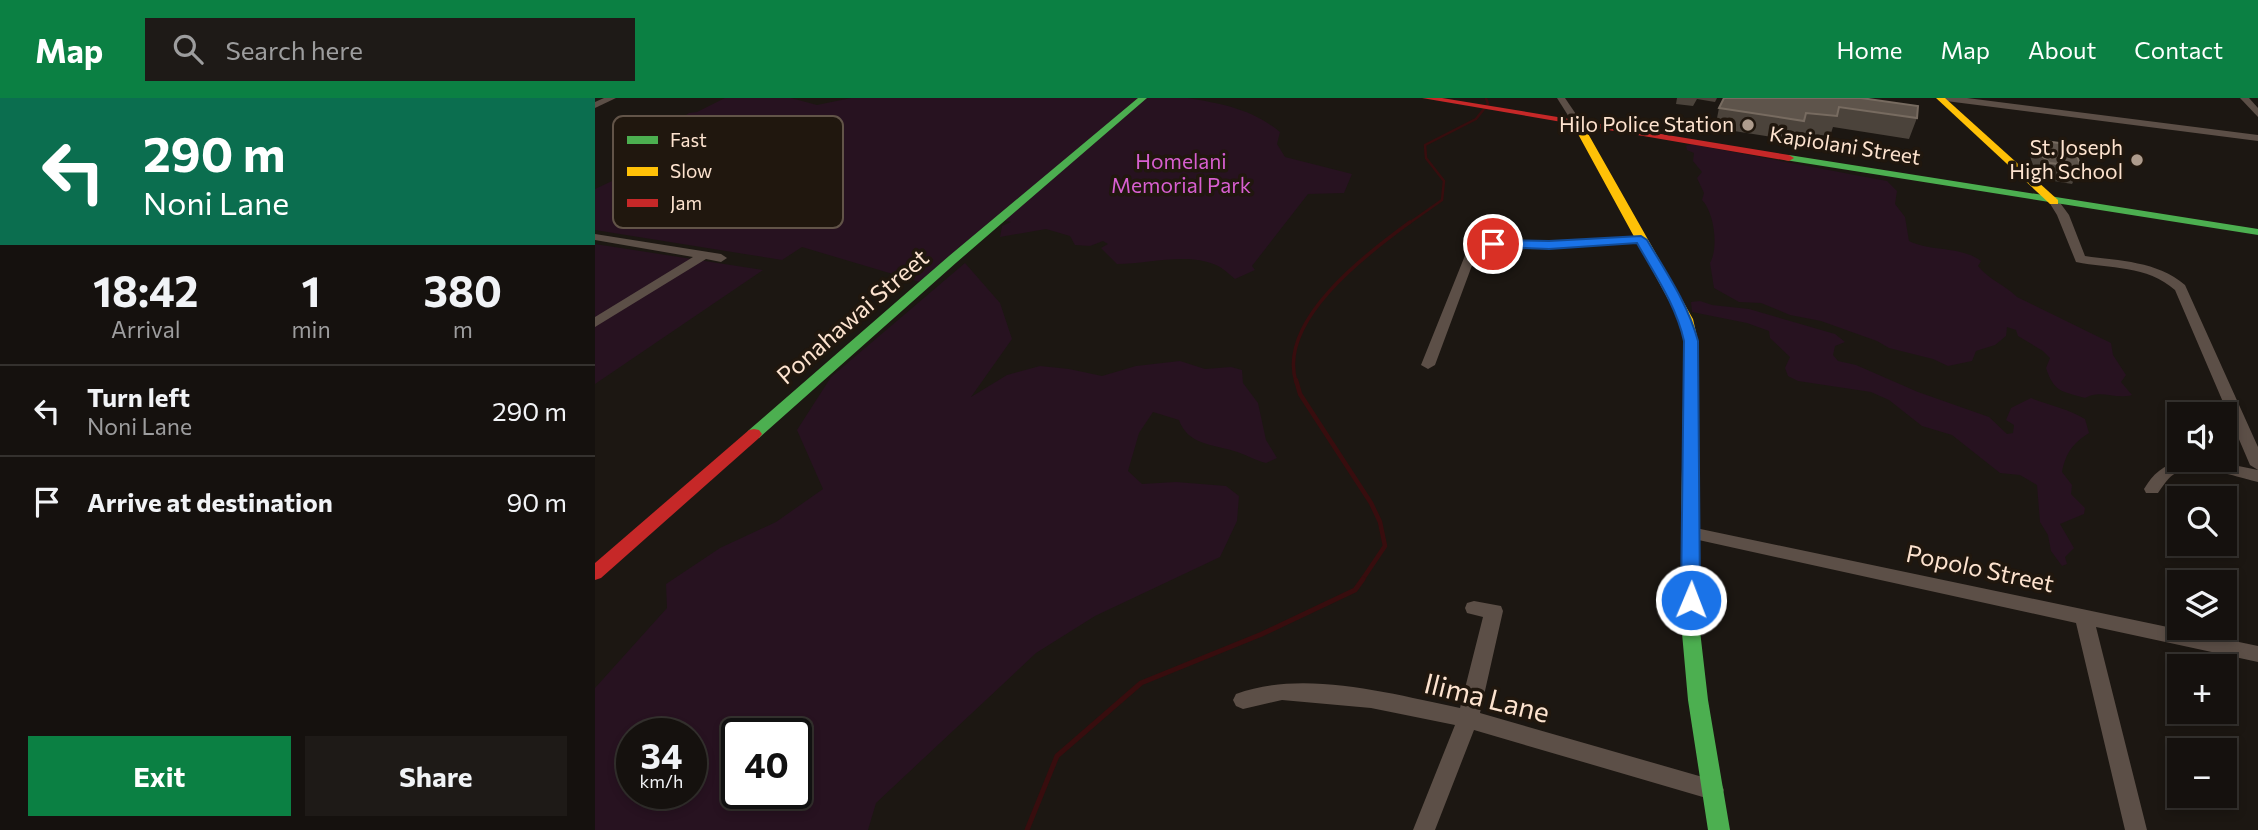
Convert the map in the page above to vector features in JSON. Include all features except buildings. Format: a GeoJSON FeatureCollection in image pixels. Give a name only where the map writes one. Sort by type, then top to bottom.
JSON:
{"type":"FeatureCollection","features":[{"type":"Feature","properties":{"kind":"street"},"geometry":{"type":"LineString","coordinates":[[595,106],[612,98]]}},
{"type":"Feature","properties":{"kind":"street","name":"Ponahawai Street"},"geometry":{"type":"LineString","coordinates":[[595,573],[953,259],[1143,98]]}},
{"type":"Feature","properties":{"kind":"street","name":"Kapiolani Street"},"geometry":{"type":"LineString","coordinates":[[1426,98],[2054,202],[2258,232]]}},
{"type":"Feature","properties":{"kind":"street"},"geometry":{"type":"LineString","coordinates":[[1561,98],[1677,301],[1686,319],[1691,341],[1690,622],[1698,700],[1719,830]]}},
{"type":"Feature","properties":{"kind":"street"},"geometry":{"type":"LineString","coordinates":[[1940,98],[2054,202],[2063,215],[2080,259],[2152,271],[2177,284],[2258,465]]}},
{"type":"Feature","properties":{"kind":"street"},"geometry":{"type":"LineString","coordinates":[[1945,98],[2258,138]]}},
{"type":"Feature","properties":{"kind":"street"},"geometry":{"type":"LineString","coordinates":[[2244,98],[2258,114]]}},
{"type":"Feature","properties":{"kind":"street"},"geometry":{"type":"LineString","coordinates":[[595,237],[721,258]]}},
{"type":"Feature","properties":{"kind":"street"},"geometry":{"type":"LineString","coordinates":[[1427,365],[1472,250],[1477,247],[1493,244],[1549,245],[1641,240]]}},
{"type":"Feature","properties":{"kind":"street"},"geometry":{"type":"LineString","coordinates":[[595,323],[703,256]]}},
{"type":"Feature","properties":{"kind":"street"},"geometry":{"type":"LineString","coordinates":[[2152,489],[2171,468],[2188,465],[2224,468],[2258,476]]}},
{"type":"Feature","properties":{"kind":"street","name":"Popolo Street"},"geometry":{"type":"LineString","coordinates":[[1691,534],[2258,654]]}},
{"type":"Feature","properties":{"kind":"street"},"geometry":{"type":"LineString","coordinates":[[1423,830],[1468,719],[1494,611],[1474,608]]}},
{"type":"Feature","properties":{"kind":"street"},"geometry":{"type":"LineString","coordinates":[[2084,616],[2136,830]]}},
{"type":"Feature","properties":{"kind":"street","name":"Ilima Lane"},"geometry":{"type":"LineString","coordinates":[[1243,700],[1282,691],[1371,699],[1468,719],[1713,790]]}},
{"type":"Feature","properties":{"kind":"green space","name":"Homelani Memorial Park"},"geometry":{"type":"Polygon","coordinates":[[[725,98],[791,98],[817,105],[851,98],[1188,98],[1237,109],[1269,124],[1280,132],[1277,144],[1285,157],[1352,174],[1344,193],[1308,194],[1252,266],[1255,270],[1235,279],[1216,265],[1193,259],[1117,264],[1101,248],[1108,244],[1103,241],[1090,246],[1075,245],[1070,236],[1046,229],[1000,237],[1002,226],[1011,222],[995,218],[923,283],[802,247],[782,260],[595,230],[595,189],[613,181],[613,228],[843,228],[843,116],[684,116],[725,98]]]}},
{"type":"Feature","properties":{"kind":"green space"},"geometry":{"type":"Polygon","coordinates":[[[1691,144],[1887,181],[1897,191],[1895,204],[1905,217],[1909,241],[1973,256],[1981,261],[1978,266],[1982,271],[2017,297],[2111,343],[2113,355],[2126,375],[2121,382],[2132,395],[2097,394],[2085,398],[2059,389],[2052,382],[2046,368],[2050,358],[2018,336],[2016,330],[2007,327],[2006,336],[1995,345],[1976,351],[1972,361],[1948,366],[1933,359],[1889,348],[1821,321],[1790,315],[1761,303],[1739,302],[1714,288],[1710,263],[1714,248],[1714,230],[1697,178],[1702,172],[1693,161],[1694,153],[1687,150],[1686,146],[1691,144]]]}},
{"type":"Feature","properties":{"kind":"green space"},"geometry":{"type":"Polygon","coordinates":[[[595,244],[763,270],[595,384],[595,244]]]}},
{"type":"Feature","properties":{"kind":"green space"},"geometry":{"type":"Polygon","coordinates":[[[965,263],[1000,303],[1012,339],[971,397],[1007,375],[1040,366],[1102,376],[1136,366],[1180,361],[1205,369],[1231,367],[1242,370],[1243,383],[1258,403],[1266,440],[1277,458],[1266,463],[1202,442],[1188,434],[1179,420],[1153,412],[1139,433],[1128,471],[1142,484],[1176,482],[1226,486],[1239,496],[1237,521],[1220,557],[1095,616],[1036,653],[876,803],[868,830],[595,830],[595,688],[667,608],[666,584],[720,548],[776,522],[823,489],[797,430],[831,377],[965,263]]]}},
{"type":"Feature","properties":{"kind":"green space"},"geometry":{"type":"Polygon","coordinates":[[[1691,302],[1749,309],[1835,334],[1845,342],[1835,346],[1833,355],[1838,361],[1856,365],[1918,392],[1989,417],[2007,434],[2013,433],[2014,425],[2006,420],[2011,408],[2031,398],[2085,419],[2089,433],[2071,450],[2062,472],[2072,485],[2071,494],[2085,508],[2084,514],[2060,524],[2074,548],[2065,557],[2067,564],[2062,566],[2051,551],[2048,535],[2040,522],[2037,485],[2020,475],[2000,473],[1952,435],[1922,426],[1889,400],[1871,392],[1798,381],[1788,376],[1785,368],[1790,357],[1770,338],[1769,331],[1747,323],[1692,312],[1691,302]]]}},
{"type":"Feature","properties":{"kind":"waterway"},"geometry":{"type":"LineString","coordinates":[[1408,224],[1442,200],[1444,181],[1426,158],[1425,145],[1476,119],[1488,104],[1486,98]]}},
{"type":"Feature","properties":{"kind":"waterway"},"geometry":{"type":"LineString","coordinates":[[1296,382],[1294,359],[1300,335],[1312,313],[1350,270],[1410,222]]}},
{"type":"Feature","properties":{"kind":"waterway"},"geometry":{"type":"LineString","coordinates":[[1296,380],[1300,394],[1371,503],[1380,522],[1385,546],[1362,580]]}},
{"type":"Feature","properties":{"kind":"waterway"},"geometry":{"type":"LineString","coordinates":[[1027,830],[1057,756],[1141,683],[1262,634],[1355,590],[1363,579]]}},
{"type":"Feature","properties":{"kind":"traffic: fast"},"geometry":{"type":"LineString","coordinates":[[754,434],[953,259],[1143,98]]}},
{"type":"Feature","properties":{"kind":"traffic: fast"},"geometry":{"type":"LineString","coordinates":[[1789,158],[2258,232]]}},
{"type":"Feature","properties":{"kind":"traffic: fast"},"geometry":{"type":"LineString","coordinates":[[1690,533],[1690,622],[1698,700],[1719,830]]}},
{"type":"Feature","properties":{"kind":"traffic: slow"},"geometry":{"type":"LineString","coordinates":[[1940,98],[2054,202]]}},
{"type":"Feature","properties":{"kind":"traffic: slow"},"geometry":{"type":"LineString","coordinates":[[1577,123],[1686,319],[1691,341],[1690,533]]}},
{"type":"Feature","properties":{"kind":"traffic: jam"},"geometry":{"type":"LineString","coordinates":[[1426,98],[1789,158]]}},
{"type":"Feature","properties":{"kind":"traffic: jam"},"geometry":{"type":"LineString","coordinates":[[595,573],[754,434]]}},
{"type":"Feature","properties":{"kind":"place","name":"Hilo Police Station"},"geometry":{"type":"Point","coordinates":[1748,125]}},
{"type":"Feature","properties":{"kind":"place","name":"St. Joseph High School"},"geometry":{"type":"Point","coordinates":[2137,160]}},
{"type":"Feature","properties":{"kind":"route"},"geometry":{"type":"LineString","coordinates":[[1493,244],[1549,245],[1641,240],[1677,301],[1686,319],[1691,341],[1691,600]]}}]}
